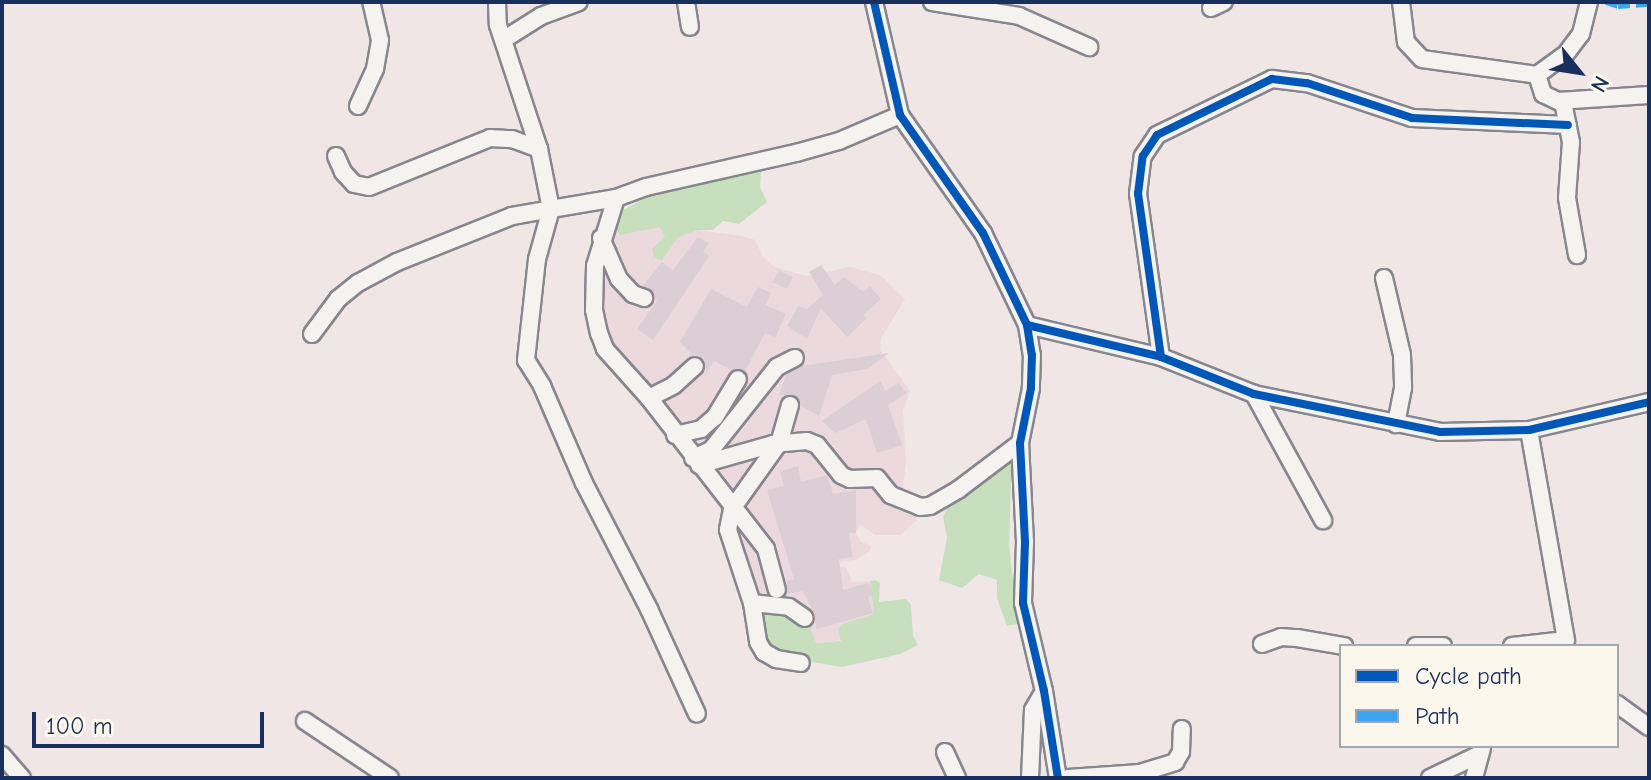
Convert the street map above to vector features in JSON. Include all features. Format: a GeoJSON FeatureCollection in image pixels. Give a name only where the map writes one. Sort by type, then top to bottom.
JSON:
{"type":"FeatureCollection","features":[{"type":"Feature","properties":{"kind":"street"},"geometry":{"type":"LineString","coordinates":[[358,106],[375,69],[380,40],[371,2]]}},
{"type":"Feature","properties":{"kind":"street"},"geometry":{"type":"LineString","coordinates":[[497,2],[503,40],[539,149],[551,209],[537,259],[526,360],[542,386],[584,483],[649,609],[697,714]]}},
{"type":"Feature","properties":{"kind":"street"},"geometry":{"type":"LineString","coordinates":[[503,40],[541,16],[579,2]]}},
{"type":"Feature","properties":{"kind":"street"},"geometry":{"type":"LineString","coordinates":[[686,2],[690,27]]}},
{"type":"Feature","properties":{"kind":"street"},"geometry":{"type":"LineString","coordinates":[[874,2],[900,115],[983,233],[1027,325],[1032,355],[1031,388],[1020,443],[1025,542],[1023,603],[1044,691],[1058,778]]}},
{"type":"Feature","properties":{"kind":"street"},"geometry":{"type":"LineString","coordinates":[[932,2],[1019,16],[1089,47]]}},
{"type":"Feature","properties":{"kind":"street"},"geometry":{"type":"LineString","coordinates":[[1401,2],[1406,42],[1422,59],[1537,75],[1565,55],[1581,34],[1589,2]]}},
{"type":"Feature","properties":{"kind":"street"},"geometry":{"type":"LineString","coordinates":[[1537,75],[1543,94],[1563,102],[1649,95]]}},
{"type":"Feature","properties":{"kind":"street"},"geometry":{"type":"LineString","coordinates":[[1161,357],[1138,194],[1143,156],[1157,135],[1272,79],[1307,83],[1382,111],[1429,121],[1568,125]]}},
{"type":"Feature","properties":{"kind":"street"},"geometry":{"type":"LineString","coordinates":[[1563,102],[1571,142],[1567,198],[1577,255]]}},
{"type":"Feature","properties":{"kind":"street"},"geometry":{"type":"LineString","coordinates":[[312,334],[338,299],[358,283],[397,262],[512,216],[616,198],[646,187],[839,141],[900,115]]}},
{"type":"Feature","properties":{"kind":"street"},"geometry":{"type":"LineString","coordinates":[[336,156],[343,172],[354,184],[369,187],[490,138],[512,139],[539,149]]}},
{"type":"Feature","properties":{"kind":"street"},"geometry":{"type":"LineString","coordinates":[[616,198],[601,238],[595,266],[594,310],[605,349],[649,398],[766,549],[777,590]]}},
{"type":"Feature","properties":{"kind":"street"},"geometry":{"type":"LineString","coordinates":[[601,238],[619,279],[633,294],[644,298]]}},
{"type":"Feature","properties":{"kind":"street"},"geometry":{"type":"LineString","coordinates":[[1384,278],[1402,355],[1403,388],[1396,424]]}},
{"type":"Feature","properties":{"kind":"street"},"geometry":{"type":"LineString","coordinates":[[1027,325],[1161,357],[1254,394],[1440,432],[1529,430],[1649,402]]}},
{"type":"Feature","properties":{"kind":"street"},"geometry":{"type":"LineString","coordinates":[[696,462],[711,450],[777,367],[795,358]]}},
{"type":"Feature","properties":{"kind":"street"},"geometry":{"type":"LineString","coordinates":[[649,398],[674,385],[695,366]]}},
{"type":"Feature","properties":{"kind":"street"},"geometry":{"type":"LineString","coordinates":[[675,435],[701,429],[715,417],[738,379]]}},
{"type":"Feature","properties":{"kind":"street"},"geometry":{"type":"LineString","coordinates":[[1254,394],[1323,520]]}},
{"type":"Feature","properties":{"kind":"street"},"geometry":{"type":"LineString","coordinates":[[790,405],[779,443],[732,509],[728,530],[752,603],[758,642],[764,652],[776,659],[801,663]]}},
{"type":"Feature","properties":{"kind":"street"},"geometry":{"type":"LineString","coordinates":[[1529,430],[1567,643],[1538,644]]}},
{"type":"Feature","properties":{"kind":"street"},"geometry":{"type":"LineString","coordinates":[[696,462],[779,443],[807,441],[817,445],[841,475],[850,479],[877,478],[891,495],[920,507],[930,506],[959,489],[1020,443]]}},
{"type":"Feature","properties":{"kind":"street"},"geometry":{"type":"LineString","coordinates":[[752,603],[789,607],[805,618]]}},
{"type":"Feature","properties":{"kind":"street"},"geometry":{"type":"LineString","coordinates":[[1262,644],[1281,637],[1339,645]]}},
{"type":"Feature","properties":{"kind":"street"},"geometry":{"type":"LineString","coordinates":[[1030,778],[1033,710],[1044,691]]}},
{"type":"Feature","properties":{"kind":"street"},"geometry":{"type":"LineString","coordinates":[[1619,705],[1649,727]]}},
{"type":"Feature","properties":{"kind":"street"},"geometry":{"type":"LineString","coordinates":[[305,721],[390,778]]}},
{"type":"Feature","properties":{"kind":"street"},"geometry":{"type":"LineString","coordinates":[[1068,778],[1140,773],[1175,762],[1181,752],[1182,729]]}},
{"type":"Feature","properties":{"kind":"street"},"geometry":{"type":"LineString","coordinates":[[1430,778],[1481,750]]}},
{"type":"Feature","properties":{"kind":"street"},"geometry":{"type":"LineString","coordinates":[[1474,778],[1481,750]]}},
{"type":"Feature","properties":{"kind":"street"},"geometry":{"type":"LineString","coordinates":[[945,752],[957,778]]}},
{"type":"Feature","properties":{"kind":"street"},"geometry":{"type":"LineString","coordinates":[[2,755],[22,778]]}},
{"type":"Feature","properties":{"kind":"shaded area"},"geometry":{"type":"Polygon","coordinates":[[[613,227],[620,235],[660,227],[665,237],[698,230],[742,236],[755,240],[763,257],[774,267],[806,276],[850,267],[880,275],[905,299],[881,338],[880,350],[910,391],[903,411],[906,461],[902,496],[917,520],[901,535],[875,535],[860,524],[856,533],[860,541],[871,546],[870,551],[855,560],[837,562],[838,567],[846,567],[852,582],[870,581],[874,614],[842,624],[842,640],[815,643],[808,621],[760,607],[733,541],[742,516],[618,360],[602,329],[602,263],[613,227]]]}},
{"type":"Feature","properties":{"kind":"green space"},"geometry":{"type":"Polygon","coordinates":[[[761,172],[760,187],[767,202],[739,224],[723,221],[713,230],[698,230],[678,237],[662,260],[654,258],[652,249],[665,237],[660,227],[620,235],[613,227],[623,210],[656,193],[761,172]]]}},
{"type":"Feature","properties":{"kind":"green space"},"geometry":{"type":"Polygon","coordinates":[[[1012,454],[1009,544],[1015,599],[1022,623],[1007,626],[997,598],[997,580],[979,574],[962,588],[939,580],[947,538],[943,517],[951,501],[1012,454]]]}},
{"type":"Feature","properties":{"kind":"green space"},"geometry":{"type":"Polygon","coordinates":[[[870,581],[880,583],[879,602],[906,599],[911,605],[913,636],[918,645],[900,654],[842,667],[795,659],[763,645],[760,607],[808,621],[816,643],[841,641],[838,629],[842,624],[874,614],[870,581]]]}},
{"type":"Feature","properties":{"kind":"building"},"geometry":{"type":"Polygon","coordinates":[[[698,237],[709,243],[703,252],[709,256],[653,340],[637,329],[657,301],[652,290],[643,286],[662,262],[673,270],[698,237]]]}},
{"type":"Feature","properties":{"kind":"building"},"geometry":{"type":"Polygon","coordinates":[[[821,265],[835,285],[844,277],[863,292],[870,286],[881,299],[863,315],[866,319],[847,337],[821,308],[807,339],[787,326],[798,306],[807,309],[823,295],[809,272],[821,265]]]}},
{"type":"Feature","properties":{"kind":"building"},"geometry":{"type":"Polygon","coordinates":[[[779,271],[793,277],[787,289],[772,282],[779,271]]]}},
{"type":"Feature","properties":{"kind":"building"},"geometry":{"type":"Polygon","coordinates":[[[758,287],[771,293],[765,305],[786,314],[775,338],[765,333],[745,371],[732,370],[714,361],[706,373],[704,359],[698,355],[689,357],[690,352],[680,342],[711,289],[747,307],[758,287]]]}},
{"type":"Feature","properties":{"kind":"building"},"geometry":{"type":"Polygon","coordinates":[[[889,353],[867,369],[832,375],[819,416],[801,406],[794,395],[779,395],[786,375],[802,366],[889,353]]]}},
{"type":"Feature","properties":{"kind":"building"},"geometry":{"type":"Polygon","coordinates":[[[880,381],[886,391],[898,383],[907,393],[888,405],[902,445],[877,453],[866,419],[835,433],[822,421],[880,381]]]}},
{"type":"Feature","properties":{"kind":"building"},"geometry":{"type":"Polygon","coordinates":[[[798,466],[801,482],[827,475],[833,494],[856,490],[856,533],[849,533],[853,557],[839,559],[843,590],[869,583],[873,595],[868,597],[873,613],[816,629],[815,614],[803,591],[787,594],[787,581],[794,579],[767,490],[784,486],[780,471],[798,466]]]}},
{"type":"Feature","properties":{"kind":"marked path"},"geometry":{"type":"LineString","coordinates":[[1606,2],[1618,6],[1649,4]]}},
{"type":"Feature","properties":{"kind":"cycle path"},"geometry":{"type":"LineString","coordinates":[[874,2],[900,115],[983,233],[1027,325],[1032,355],[1031,388],[1020,443],[1025,542],[1023,603],[1044,691],[1058,778]]}},
{"type":"Feature","properties":{"kind":"cycle path"},"geometry":{"type":"LineString","coordinates":[[1161,357],[1138,194],[1143,156],[1157,135],[1272,79],[1307,83],[1412,118],[1568,125]]}},
{"type":"Feature","properties":{"kind":"cycle path"},"geometry":{"type":"LineString","coordinates":[[1027,325],[1161,357],[1254,394],[1440,432],[1529,430],[1649,402]]}}]}
